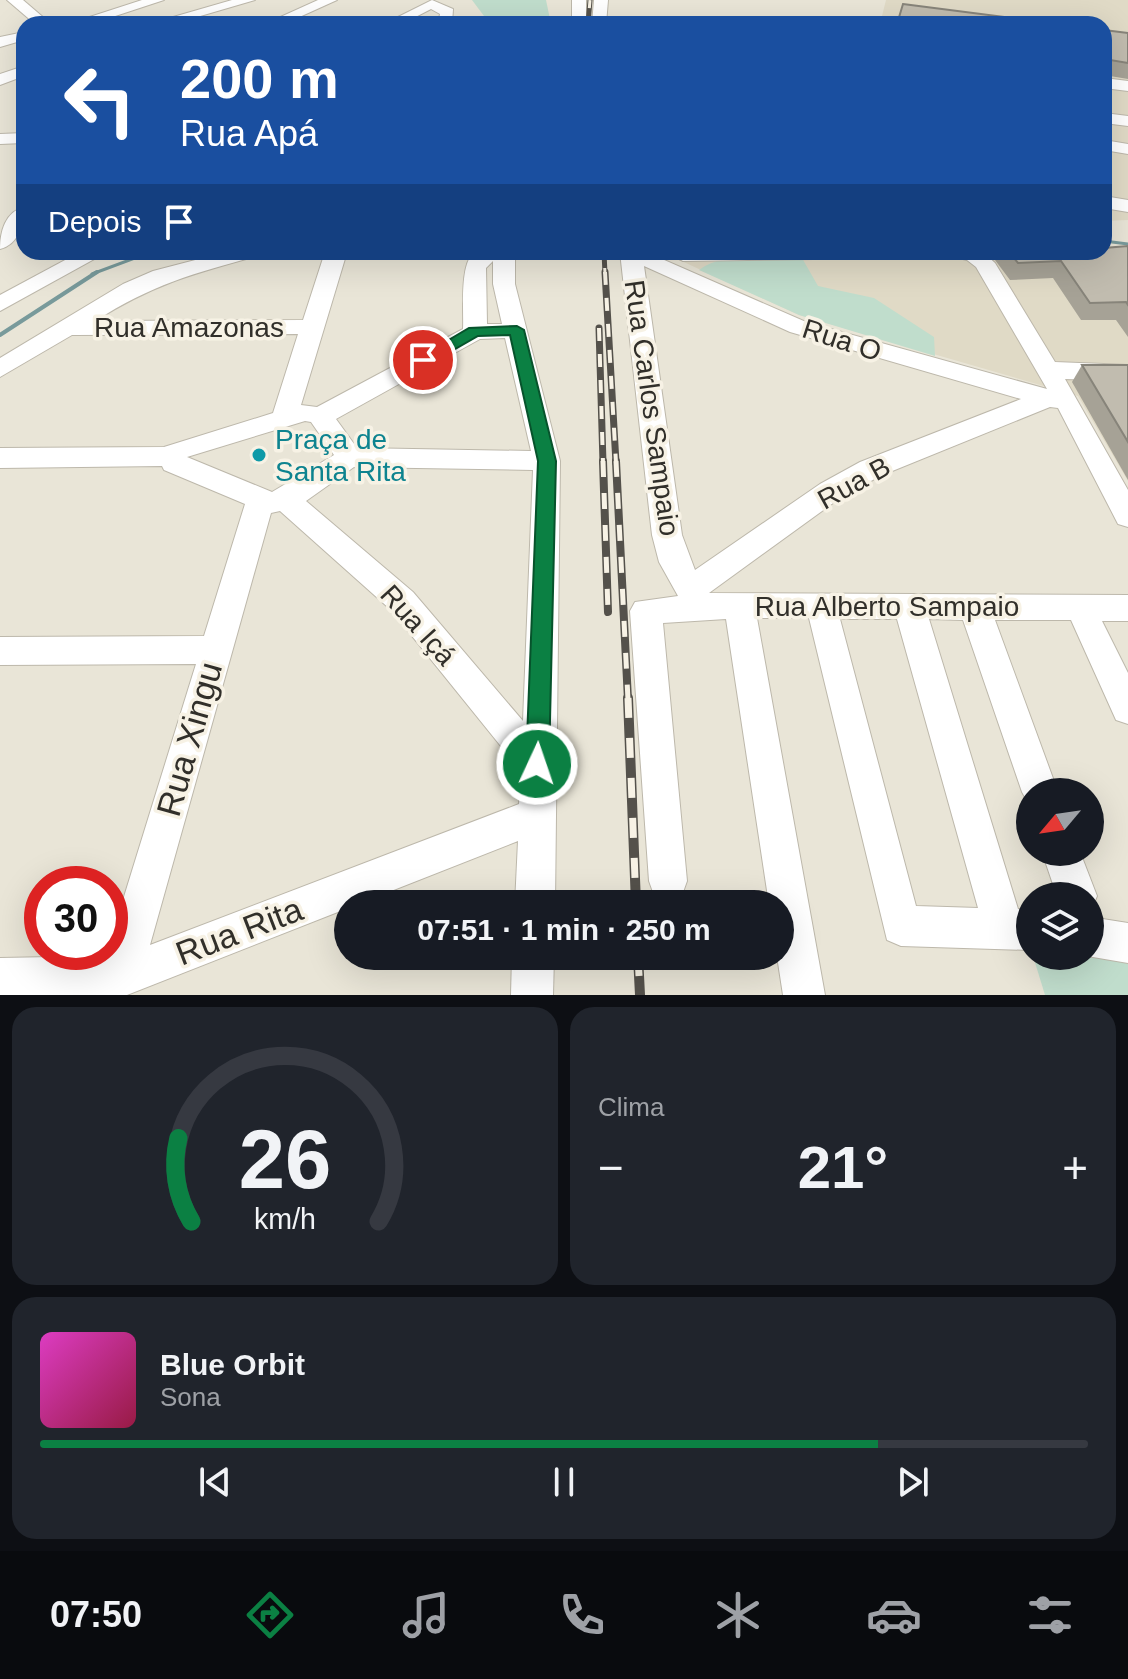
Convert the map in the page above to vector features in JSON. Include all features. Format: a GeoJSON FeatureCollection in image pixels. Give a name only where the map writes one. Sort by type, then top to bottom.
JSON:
{"type":"FeatureCollection","features":[{"type":"Feature","properties":{"kind":"street"},"geometry":{"type":"LineString","coordinates":[[104,16],[157,0]]}},
{"type":"Feature","properties":{"kind":"street"},"geometry":{"type":"LineString","coordinates":[[137,7],[182,16],[248,0]]}},
{"type":"Feature","properties":{"kind":"street"},"geometry":{"type":"LineString","coordinates":[[291,16],[330,0]]}},
{"type":"Feature","properties":{"kind":"street"},"geometry":{"type":"LineString","coordinates":[[405,16],[429,2],[448,12],[447,16]]}},
{"type":"Feature","properties":{"kind":"street"},"geometry":{"type":"LineString","coordinates":[[0,243],[16,223]]}},
{"type":"Feature","properties":{"kind":"street"},"geometry":{"type":"LineString","coordinates":[[0,304],[81,260]]}},
{"type":"Feature","properties":{"kind":"street"},"geometry":{"type":"LineString","coordinates":[[0,369],[131,289],[161,276],[220,260]]}},
{"type":"Feature","properties":{"kind":"street"},"geometry":{"type":"LineString","coordinates":[[284,417],[333,260]]}},
{"type":"Feature","properties":{"kind":"street"},"geometry":{"type":"LineString","coordinates":[[475,332],[475,268],[479,260]]}},
{"type":"Feature","properties":{"kind":"street"},"geometry":{"type":"LineString","coordinates":[[502,260],[502,272],[547,461],[535,890]]}},
{"type":"Feature","properties":{"kind":"street","name":"Rua Carlos Sampaio"},"geometry":{"type":"LineString","coordinates":[[632,260],[667,535],[674,562],[695,598]]}},
{"type":"Feature","properties":{"kind":"street","name":"Rua O"},"geometry":{"type":"LineString","coordinates":[[649,260],[798,327],[1049,401]]}},
{"type":"Feature","properties":{"kind":"street"},"geometry":{"type":"LineString","coordinates":[[980,260],[1045,370],[1049,401],[1128,516]]}},
{"type":"Feature","properties":{"kind":"street","name":"Rua Amazonas"},"geometry":{"type":"LineString","coordinates":[[68,328],[311,327]]}},
{"type":"Feature","properties":{"kind":"street"},"geometry":{"type":"LineString","coordinates":[[320,416],[475,332],[517,330]]}},
{"type":"Feature","properties":{"kind":"street"},"geometry":{"type":"LineString","coordinates":[[1045,370],[1128,373]]}},
{"type":"Feature","properties":{"kind":"street","name":"Rua B"},"geometry":{"type":"LineString","coordinates":[[695,598],[830,491],[870,469],[1049,401]]}},
{"type":"Feature","properties":{"kind":"street"},"geometry":{"type":"LineString","coordinates":[[0,458],[170,456],[178,450],[305,412],[320,416],[343,445],[348,457]]}},
{"type":"Feature","properties":{"kind":"street","name":"Rua Içá"},"geometry":{"type":"LineString","coordinates":[[170,456],[174,463],[273,500],[402,601],[537,764]]}},
{"type":"Feature","properties":{"kind":"street"},"geometry":{"type":"LineString","coordinates":[[273,500],[348,457],[547,461]]}},
{"type":"Feature","properties":{"kind":"street","name":"Rua Xingu"},"geometry":{"type":"LineString","coordinates":[[130,986],[215,650],[273,500]]}},
{"type":"Feature","properties":{"kind":"street","name":"Rua Alberto Sampaio"},"geometry":{"type":"LineString","coordinates":[[668,881],[646,611],[695,598],[739,605],[1128,608]]}},
{"type":"Feature","properties":{"kind":"street"},"geometry":{"type":"LineString","coordinates":[[739,605],[804,995]]}},
{"type":"Feature","properties":{"kind":"street"},"geometry":{"type":"LineString","coordinates":[[821,605],[901,926],[1016,929]]}},
{"type":"Feature","properties":{"kind":"street"},"geometry":{"type":"LineString","coordinates":[[909,606],[1016,926]]}},
{"type":"Feature","properties":{"kind":"street"},"geometry":{"type":"LineString","coordinates":[[974,606],[1035,778]]}},
{"type":"Feature","properties":{"kind":"street"},"geometry":{"type":"LineString","coordinates":[[1080,607],[1128,709]]}},
{"type":"Feature","properties":{"kind":"street"},"geometry":{"type":"LineString","coordinates":[[0,651],[215,650]]}},
{"type":"Feature","properties":{"kind":"street","name":"Rua Rita"},"geometry":{"type":"LineString","coordinates":[[130,986],[537,815]]}},
{"type":"Feature","properties":{"kind":"street"},"geometry":{"type":"LineString","coordinates":[[532,995],[533,970]]}},
{"type":"Feature","properties":{"kind":"street"},"geometry":{"type":"LineString","coordinates":[[0,979],[130,986]]}},
{"type":"Feature","properties":{"kind":"shaded area"},"geometry":{"type":"Polygon","coordinates":[[[886,0],[1128,0],[1128,220],[1112,221],[1112,16],[882,16],[886,0]]]}},
{"type":"Feature","properties":{"kind":"shaded area"},"geometry":{"type":"Polygon","coordinates":[[[1112,253],[1128,253],[1128,481],[1078,396],[799,315],[679,260],[1112,260],[1112,253]]]}},
{"type":"Feature","properties":{"kind":"green space"},"geometry":{"type":"Polygon","coordinates":[[[472,0],[546,0],[549,16],[484,16],[472,0]]]}},
{"type":"Feature","properties":{"kind":"green space"},"geometry":{"type":"Polygon","coordinates":[[[721,260],[803,260],[818,286],[874,298],[934,337],[935,356],[799,315],[699,270],[721,260]]]}},
{"type":"Feature","properties":{"kind":"green space"},"geometry":{"type":"Polygon","coordinates":[[[1104,959],[1128,962],[1128,995],[1045,995],[1037,970],[1104,970],[1104,959]]]}},
{"type":"Feature","properties":{"kind":"building"},"geometry":{"type":"Polygon","coordinates":[[[903,4],[997,16],[899,16],[903,4]]]}},
{"type":"Feature","properties":{"kind":"building"},"geometry":{"type":"Polygon","coordinates":[[[1112,31],[1128,33],[1128,63],[1112,60],[1112,31]]]}},
{"type":"Feature","properties":{"kind":"building"},"geometry":{"type":"Polygon","coordinates":[[[1128,246],[1128,305],[1126,302],[1090,303],[1061,261],[1018,263],[1016,260],[1112,260],[1112,247],[1128,246]]]}},
{"type":"Feature","properties":{"kind":"building"},"geometry":{"type":"Polygon","coordinates":[[[1082,365],[1128,365],[1128,442],[1082,365]]]}},
{"type":"Feature","properties":{"kind":"waterway"},"geometry":{"type":"LineString","coordinates":[[1112,242],[1128,244]]}},
{"type":"Feature","properties":{"kind":"waterway"},"geometry":{"type":"LineString","coordinates":[[97,272],[130,260]]}},
{"type":"Feature","properties":{"kind":"waterway"},"geometry":{"type":"LineString","coordinates":[[0,335],[97,272]]}},
{"type":"Feature","properties":{"kind":"waterway"},"geometry":{"type":"LineString","coordinates":[[92,274],[97,272]]}},
{"type":"Feature","properties":{"kind":"railway"},"geometry":{"type":"LineString","coordinates":[[589,16],[590,0]]}},
{"type":"Feature","properties":{"kind":"railway"},"geometry":{"type":"LineString","coordinates":[[604,260],[605,274]]}},
{"type":"Feature","properties":{"kind":"railway"},"geometry":{"type":"LineString","coordinates":[[605,272],[616,463]]}},
{"type":"Feature","properties":{"kind":"railway"},"geometry":{"type":"LineString","coordinates":[[599,328],[603,463]]}},
{"type":"Feature","properties":{"kind":"railway"},"geometry":{"type":"LineString","coordinates":[[603,461],[608,612]]}},
{"type":"Feature","properties":{"kind":"railway"},"geometry":{"type":"LineString","coordinates":[[616,461],[628,700]]}},
{"type":"Feature","properties":{"kind":"railway"},"geometry":{"type":"LineString","coordinates":[[628,698],[635,890]]}},
{"type":"Feature","properties":{"kind":"railway"},"geometry":{"type":"LineString","coordinates":[[639,970],[640,995]]}},
{"type":"Feature","properties":{"kind":"place","name":"Praça de Santa Rita"},"geometry":{"type":"Point","coordinates":[259,455]}},
{"type":"Feature","properties":{"kind":"route"},"geometry":{"type":"LineString","coordinates":[[423,360],[475,332],[517,330],[547,461],[544,633],[537,764]]}}]}
